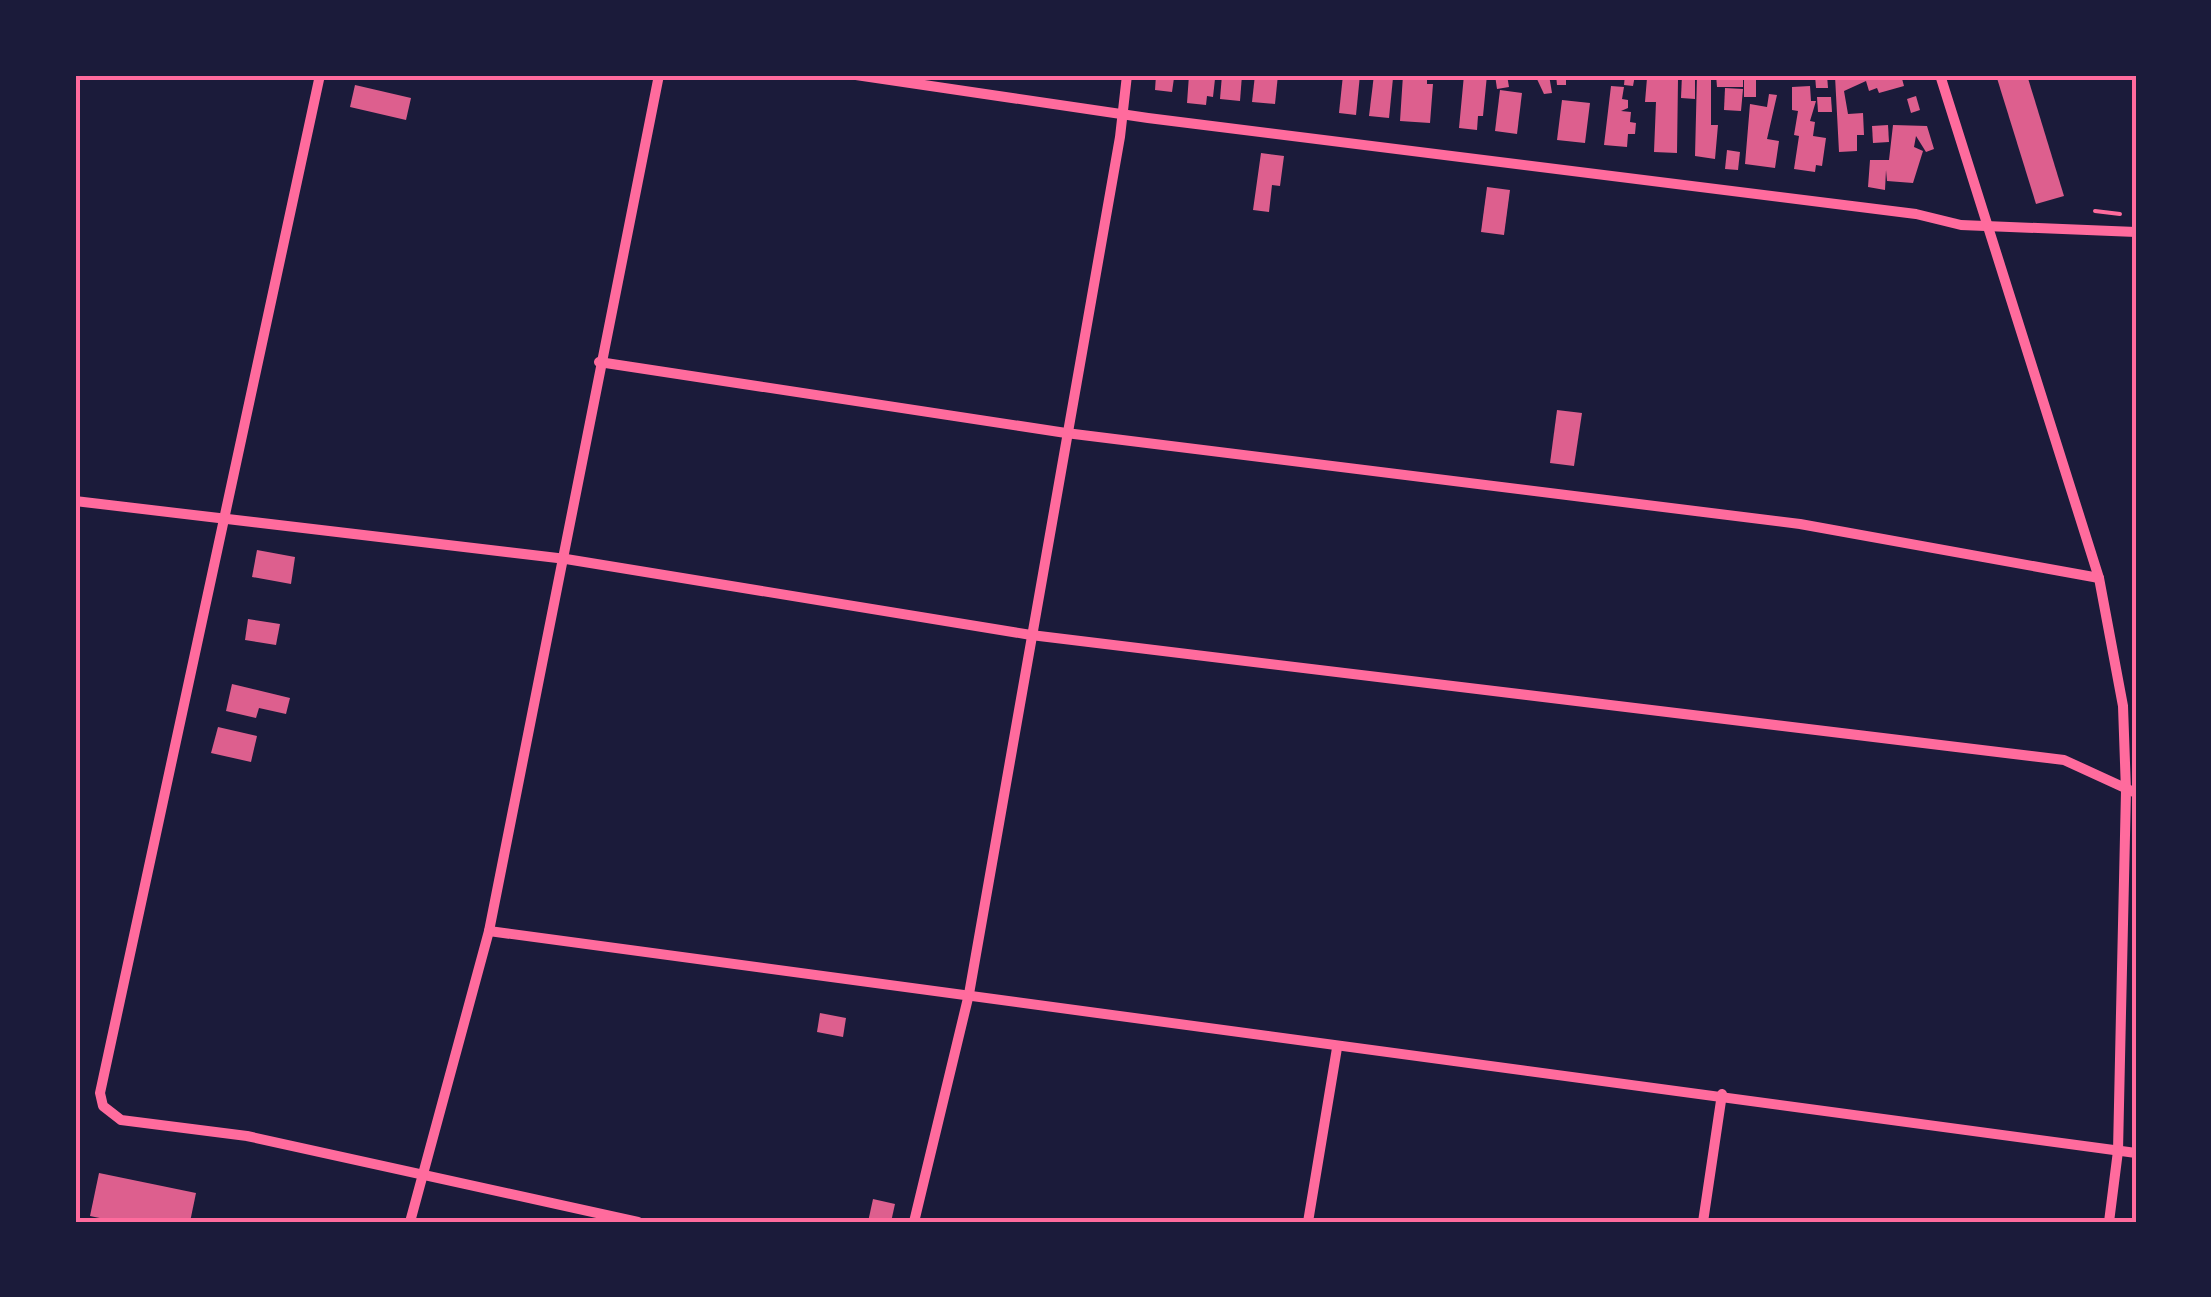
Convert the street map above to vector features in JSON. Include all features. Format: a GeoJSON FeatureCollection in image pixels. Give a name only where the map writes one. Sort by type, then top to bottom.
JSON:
{"type":"FeatureCollection","features":[{"type":"Feature","properties":{"kind":"street"},"geometry":{"type":"LineString","coordinates":[[320,75],[228,521],[100,1093],[103,1106],[121,1120],[247,1136],[638,1222]]}},
{"type":"Feature","properties":{"kind":"street"},"geometry":{"type":"LineString","coordinates":[[410,1222],[489,932],[566,559],[599,362],[659,75]]}},
{"type":"Feature","properties":{"kind":"street"},"geometry":{"type":"LineString","coordinates":[[856,75],[1123,114],[1916,214],[1961,225],[2136,232]]}},
{"type":"Feature","properties":{"kind":"street"},"geometry":{"type":"LineString","coordinates":[[914,1222],[969,994],[1127,75]]}},
{"type":"Feature","properties":{"kind":"street"},"geometry":{"type":"LineString","coordinates":[[1940,75],[2099,578],[2123,706],[2131,792],[2118,1151],[2108,1222]]}},
{"type":"Feature","properties":{"kind":"street"},"geometry":{"type":"LineString","coordinates":[[599,362],[1066,433],[1800,524],[2099,578]]}},
{"type":"Feature","properties":{"kind":"street"},"geometry":{"type":"LineString","coordinates":[[75,502],[566,559],[1031,635],[2064,760],[2131,792]]}},
{"type":"Feature","properties":{"kind":"street"},"geometry":{"type":"LineString","coordinates":[[489,932],[969,994],[1338,1048],[1722,1094],[2136,1153]]}},
{"type":"Feature","properties":{"kind":"street"},"geometry":{"type":"LineString","coordinates":[[1308,1222],[1338,1048]]}},
{"type":"Feature","properties":{"kind":"street"},"geometry":{"type":"LineString","coordinates":[[1704,1222],[1722,1094]]}},
{"type":"Feature","properties":{"kind":"path"},"geometry":{"type":"LineString","coordinates":[[2095,211],[2122,214]]}},
{"type":"Feature","properties":{"kind":"building"},"geometry":{"type":"Polygon","coordinates":[[[1156,75],[1186,75],[1185,80],[1174,78],[1172,92],[1155,90],[1156,75]]]}},
{"type":"Feature","properties":{"kind":"building"},"geometry":{"type":"Polygon","coordinates":[[[1189,75],[1215,79],[1213,97],[1207,96],[1206,105],[1187,103],[1189,75]]]}},
{"type":"Feature","properties":{"kind":"building"},"geometry":{"type":"Polygon","coordinates":[[[1222,75],[1242,75],[1240,101],[1220,99],[1222,75]]]}},
{"type":"Feature","properties":{"kind":"building"},"geometry":{"type":"Polygon","coordinates":[[[1255,75],[1278,75],[1275,104],[1252,102],[1255,75]]]}},
{"type":"Feature","properties":{"kind":"building"},"geometry":{"type":"Polygon","coordinates":[[[1343,75],[1360,75],[1356,115],[1339,113],[1343,75]]]}},
{"type":"Feature","properties":{"kind":"building"},"geometry":{"type":"Polygon","coordinates":[[[1374,75],[1393,78],[1389,118],[1369,116],[1374,75]]]}},
{"type":"Feature","properties":{"kind":"building"},"geometry":{"type":"Polygon","coordinates":[[[1403,75],[1427,75],[1427,84],[1433,84],[1430,123],[1400,121],[1403,75]]]}},
{"type":"Feature","properties":{"kind":"building"},"geometry":{"type":"Polygon","coordinates":[[[1464,75],[1487,75],[1483,116],[1478,116],[1477,130],[1459,128],[1464,75]]]}},
{"type":"Feature","properties":{"kind":"building"},"geometry":{"type":"Polygon","coordinates":[[[1495,75],[1507,75],[1509,87],[1497,89],[1495,75]]]}},
{"type":"Feature","properties":{"kind":"building"},"geometry":{"type":"Polygon","coordinates":[[[1549,75],[1552,93],[1544,94],[1536,77],[1549,75]]]}},
{"type":"Feature","properties":{"kind":"building"},"geometry":{"type":"Polygon","coordinates":[[[1556,75],[1566,75],[1566,85],[1557,85],[1556,75]]]}},
{"type":"Feature","properties":{"kind":"building"},"geometry":{"type":"Polygon","coordinates":[[[1625,75],[1635,75],[1633,86],[1624,85],[1625,75]]]}},
{"type":"Feature","properties":{"kind":"building"},"geometry":{"type":"Polygon","coordinates":[[[1676,75],[1678,79],[1677,153],[1654,152],[1656,102],[1645,102],[1647,78],[1676,75]]]}},
{"type":"Feature","properties":{"kind":"building"},"geometry":{"type":"Polygon","coordinates":[[[1682,75],[1695,75],[1695,99],[1681,98],[1682,75]]]}},
{"type":"Feature","properties":{"kind":"building"},"geometry":{"type":"Polygon","coordinates":[[[1697,75],[1711,80],[1711,125],[1718,125],[1715,159],[1695,156],[1697,75]]]}},
{"type":"Feature","properties":{"kind":"building"},"geometry":{"type":"Polygon","coordinates":[[[1716,75],[1743,75],[1743,87],[1717,87],[1716,75]]]}},
{"type":"Feature","properties":{"kind":"building"},"geometry":{"type":"Polygon","coordinates":[[[1744,75],[1756,75],[1756,97],[1744,97],[1744,75]]]}},
{"type":"Feature","properties":{"kind":"building"},"geometry":{"type":"Polygon","coordinates":[[[1815,75],[1827,75],[1828,88],[1816,88],[1815,75]]]}},
{"type":"Feature","properties":{"kind":"building"},"geometry":{"type":"Polygon","coordinates":[[[1901,75],[1904,86],[1879,93],[1877,88],[1869,91],[1866,81],[1844,91],[1848,114],[1863,113],[1864,135],[1857,135],[1857,151],[1839,152],[1835,76],[1901,75]]]}},
{"type":"Feature","properties":{"kind":"building"},"geometry":{"type":"Polygon","coordinates":[[[1996,75],[2027,75],[2064,196],[2036,204],[1996,75]]]}},
{"type":"Feature","properties":{"kind":"building"},"geometry":{"type":"Polygon","coordinates":[[[355,85],[411,98],[406,120],[350,107],[355,85]]]}},
{"type":"Feature","properties":{"kind":"building"},"geometry":{"type":"Polygon","coordinates":[[[1611,86],[1624,87],[1622,99],[1628,100],[1628,108],[1621,111],[1631,112],[1630,122],[1636,123],[1635,134],[1628,134],[1627,147],[1604,145],[1611,86]]]}},
{"type":"Feature","properties":{"kind":"building"},"geometry":{"type":"Polygon","coordinates":[[[1810,86],[1811,101],[1816,101],[1810,121],[1815,122],[1813,136],[1826,138],[1822,166],[1816,165],[1815,172],[1794,169],[1799,136],[1794,135],[1798,111],[1792,110],[1792,87],[1810,86]]]}},
{"type":"Feature","properties":{"kind":"building"},"geometry":{"type":"Polygon","coordinates":[[[1725,88],[1743,89],[1741,111],[1724,110],[1725,88]]]}},
{"type":"Feature","properties":{"kind":"building"},"geometry":{"type":"Polygon","coordinates":[[[1500,90],[1522,93],[1517,134],[1495,131],[1500,90]]]}},
{"type":"Feature","properties":{"kind":"building"},"geometry":{"type":"Polygon","coordinates":[[[1769,94],[1777,95],[1767,139],[1779,141],[1775,168],[1745,164],[1750,104],[1767,107],[1769,94]]]}},
{"type":"Feature","properties":{"kind":"building"},"geometry":{"type":"Polygon","coordinates":[[[1916,96],[1920,110],[1911,113],[1907,99],[1916,96]]]}},
{"type":"Feature","properties":{"kind":"building"},"geometry":{"type":"Polygon","coordinates":[[[1817,97],[1831,97],[1832,112],[1818,112],[1817,97]]]}},
{"type":"Feature","properties":{"kind":"building"},"geometry":{"type":"Polygon","coordinates":[[[1562,100],[1590,103],[1585,143],[1557,140],[1562,100]]]}},
{"type":"Feature","properties":{"kind":"building"},"geometry":{"type":"Polygon","coordinates":[[[1888,125],[1889,142],[1873,143],[1872,126],[1888,125]]]}},
{"type":"Feature","properties":{"kind":"building"},"geometry":{"type":"Polygon","coordinates":[[[1893,125],[1927,126],[1934,149],[1926,152],[1916,136],[1914,147],[1923,151],[1913,183],[1887,181],[1886,170],[1885,190],[1868,187],[1870,160],[1889,160],[1893,125]]]}},
{"type":"Feature","properties":{"kind":"building"},"geometry":{"type":"Polygon","coordinates":[[[1727,150],[1740,152],[1738,170],[1725,169],[1727,150]]]}},
{"type":"Feature","properties":{"kind":"building"},"geometry":{"type":"Polygon","coordinates":[[[1261,153],[1284,156],[1280,186],[1272,185],[1269,212],[1253,210],[1261,153]]]}},
{"type":"Feature","properties":{"kind":"building"},"geometry":{"type":"Polygon","coordinates":[[[1487,187],[1510,190],[1504,235],[1481,232],[1487,187]]]}},
{"type":"Feature","properties":{"kind":"building"},"geometry":{"type":"Polygon","coordinates":[[[1557,410],[1582,413],[1574,466],[1550,463],[1557,410]]]}},
{"type":"Feature","properties":{"kind":"building"},"geometry":{"type":"Polygon","coordinates":[[[257,550],[295,557],[291,584],[252,577],[257,550]]]}},
{"type":"Feature","properties":{"kind":"building"},"geometry":{"type":"Polygon","coordinates":[[[248,619],[280,624],[276,645],[245,640],[248,619]]]}},
{"type":"Feature","properties":{"kind":"building"},"geometry":{"type":"Polygon","coordinates":[[[232,684],[290,698],[286,714],[259,708],[256,718],[226,711],[232,684]]]}},
{"type":"Feature","properties":{"kind":"building"},"geometry":{"type":"Polygon","coordinates":[[[218,727],[257,736],[251,762],[211,753],[218,727]]]}},
{"type":"Feature","properties":{"kind":"building"},"geometry":{"type":"Polygon","coordinates":[[[820,1013],[846,1018],[843,1037],[817,1032],[820,1013]]]}},
{"type":"Feature","properties":{"kind":"building"},"geometry":{"type":"Polygon","coordinates":[[[99,1173],[196,1193],[190,1222],[119,1222],[90,1216],[99,1173]]]}},
{"type":"Feature","properties":{"kind":"building"},"geometry":{"type":"Polygon","coordinates":[[[873,1199],[895,1204],[891,1222],[868,1222],[873,1199]]]}}]}
